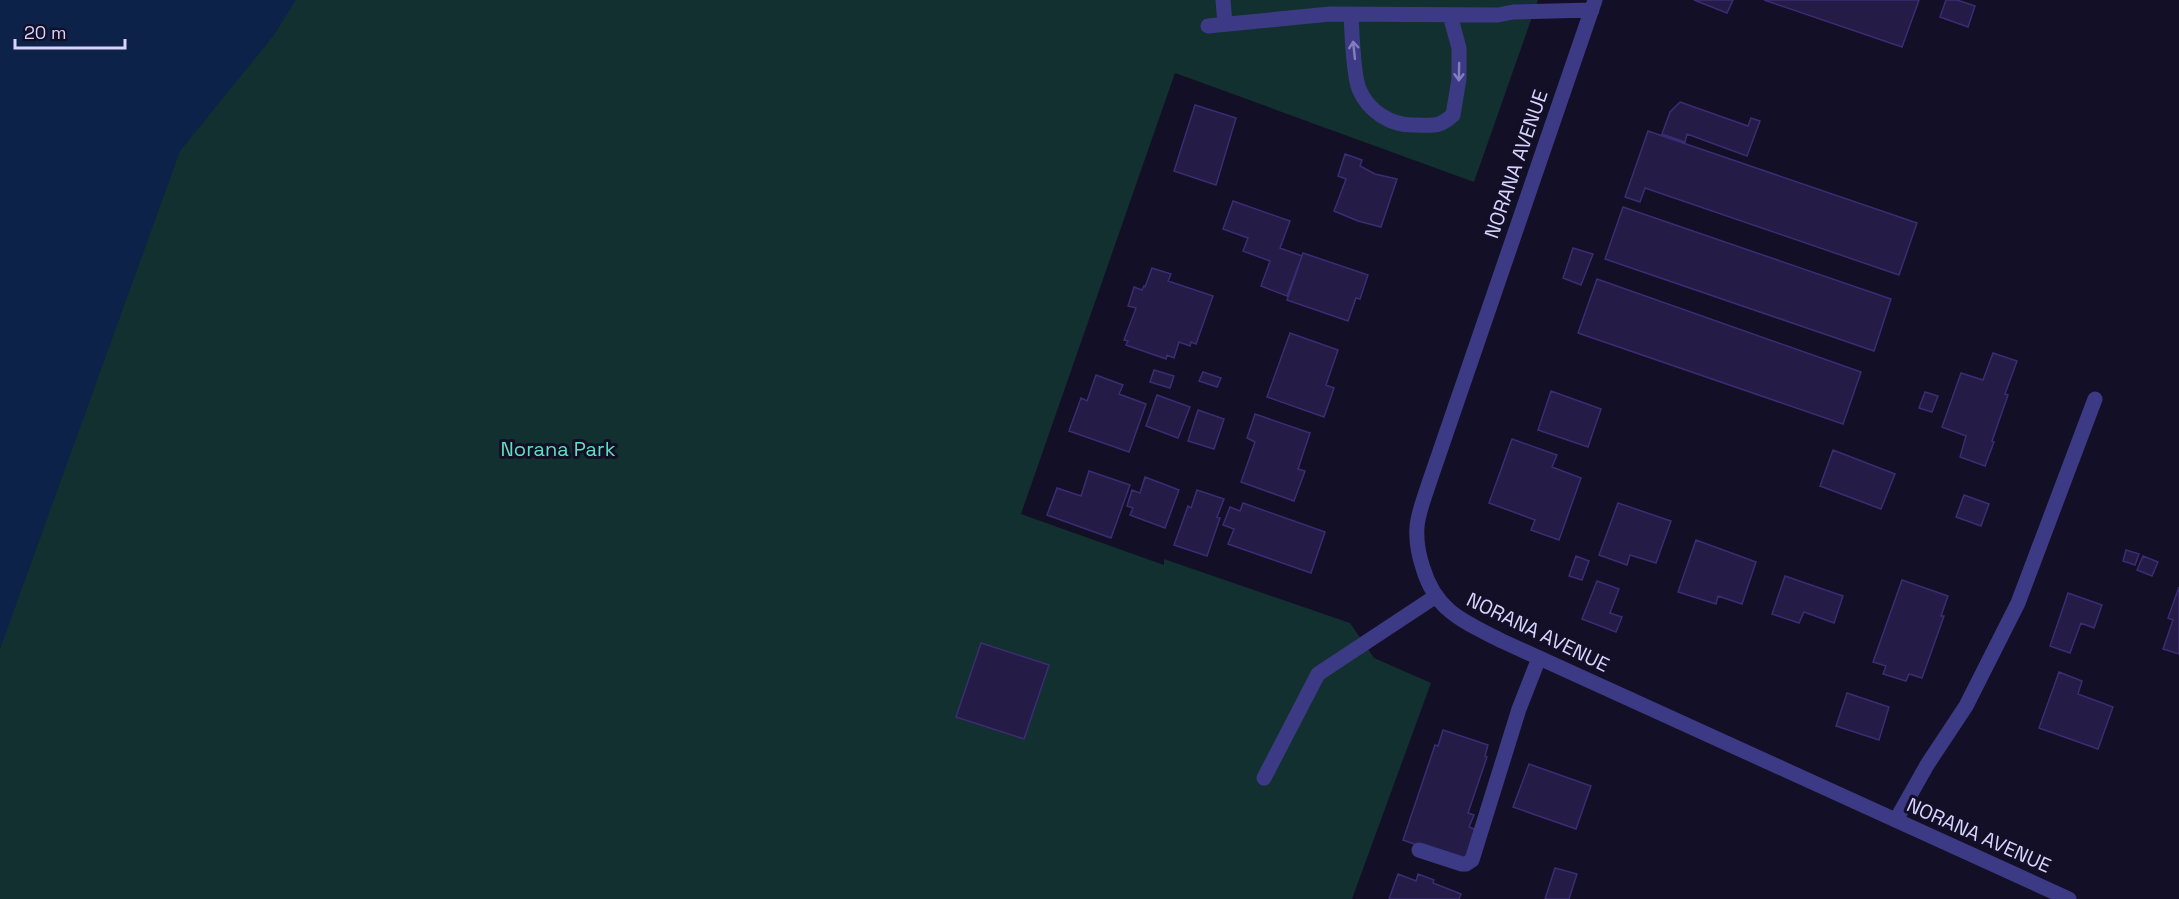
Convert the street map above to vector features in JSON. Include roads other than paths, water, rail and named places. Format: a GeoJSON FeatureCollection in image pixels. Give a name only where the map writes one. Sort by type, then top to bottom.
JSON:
{"type":"FeatureCollection","features":[{"type":"Feature","properties":{"kind":"street"},"geometry":{"type":"LineString","coordinates":[[1223,0],[1225,24]]}},
{"type":"Feature","properties":{"kind":"street"},"geometry":{"type":"LineString","coordinates":[[1310,0],[1312,16]]}},
{"type":"Feature","properties":{"kind":"street"},"geometry":{"type":"LineString","coordinates":[[1208,26],[1413,7],[1450,15],[1497,8],[1513,12],[1594,5]]}},
{"type":"Feature","properties":{"kind":"street","name":"NORANA AVENUE"},"geometry":{"type":"LineString","coordinates":[[1594,5],[1428,486],[1417,527],[1419,558],[1426,581],[1436,598],[1459,619],[1539,658],[2069,899]]}},
{"type":"Feature","properties":{"kind":"street"},"geometry":{"type":"LineString","coordinates":[[1351,14],[1359,88],[1375,111],[1390,121],[1408,125],[1441,125],[1453,115],[1459,79],[1459,48],[1450,15]]}},
{"type":"Feature","properties":{"kind":"street"},"geometry":{"type":"LineString","coordinates":[[1896,820],[1927,765],[1966,706],[2018,603],[2095,399]]}},
{"type":"Feature","properties":{"kind":"street"},"geometry":{"type":"LineString","coordinates":[[1264,777],[1318,674],[1390,625],[1436,598]]}},
{"type":"Feature","properties":{"kind":"street"},"geometry":{"type":"LineString","coordinates":[[1419,850],[1462,864],[1472,860],[1519,709],[1539,658]]}},
{"type":"Feature","properties":{"kind":"water"},"geometry":{"type":"Polygon","coordinates":[[[0,0],[296,0],[274,35],[180,151],[0,649],[0,0]]]}},
{"type":"Feature","properties":{"kind":"park label","name":"Norana Park"},"geometry":{"type":"Point","coordinates":[558,449]}}]}
